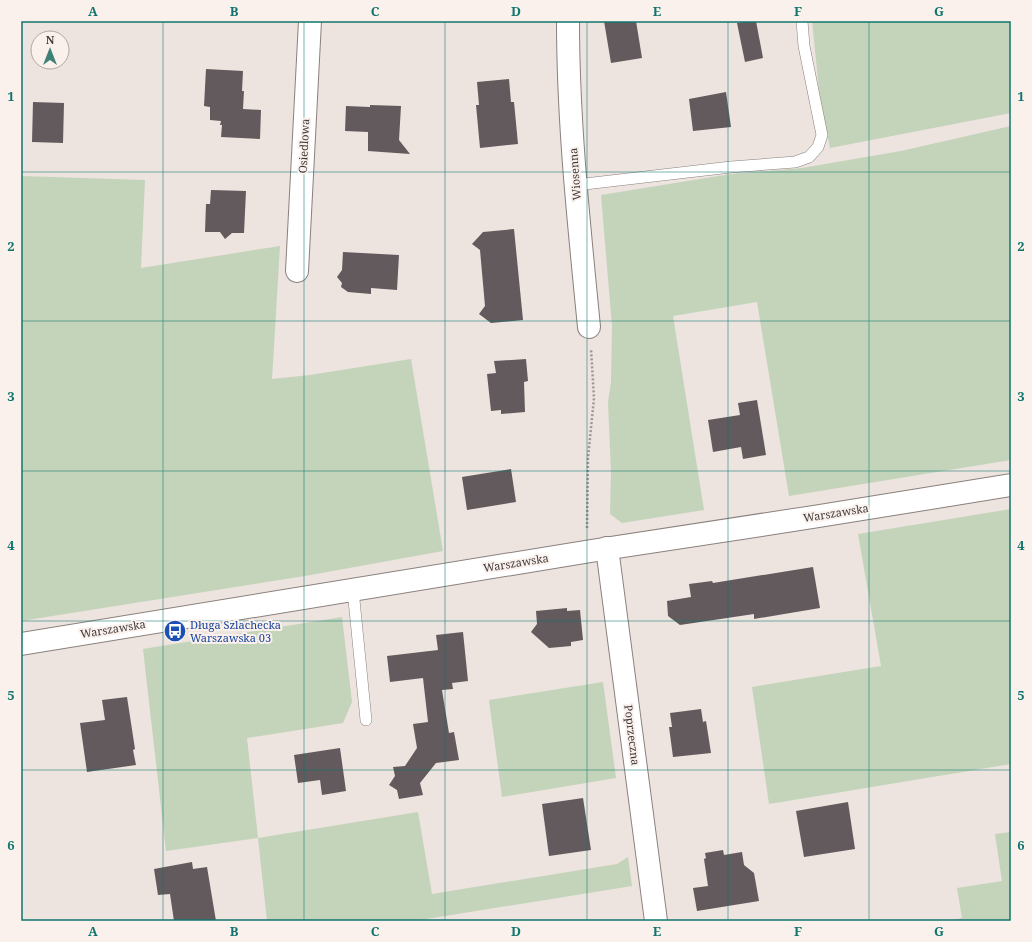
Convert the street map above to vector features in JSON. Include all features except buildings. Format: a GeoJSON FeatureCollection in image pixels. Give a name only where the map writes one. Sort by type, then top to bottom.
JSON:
{"type":"FeatureCollection","features":[{"type":"Feature","properties":{"kind":"street","name":"Osiedlowa"},"geometry":{"type":"LineString","coordinates":[[298,271],[310,21]]}},
{"type":"Feature","properties":{"kind":"street","name":"Wiosenna"},"geometry":{"type":"LineString","coordinates":[[568,21],[571,115],[576,186],[590,327]]}},
{"type":"Feature","properties":{"kind":"street","name":"Warszawska"},"geometry":{"type":"LineString","coordinates":[[21,644],[1011,485]]}},
{"type":"Feature","properties":{"kind":"street","name":"Poprzeczna"},"geometry":{"type":"LineString","coordinates":[[599,550],[656,921]]}},
{"type":"Feature","properties":{"kind":"lane"},"geometry":{"type":"LineString","coordinates":[[576,186],[731,167],[795,162],[810,157],[818,147],[822,135],[804,46],[802,21]]}},
{"type":"Feature","properties":{"kind":"lane"},"geometry":{"type":"LineString","coordinates":[[353,590],[366,720]]}},
{"type":"Feature","properties":{"kind":"path"},"geometry":{"type":"LineString","coordinates":[[590,327],[594,398],[588,458],[587,536],[599,550]]}},
{"type":"Feature","properties":{"kind":"green space"},"geometry":{"type":"Polygon","coordinates":[[[812,21],[1011,21],[1011,113],[830,148],[820,99],[812,21]]]}},
{"type":"Feature","properties":{"kind":"green space"},"geometry":{"type":"Polygon","coordinates":[[[1011,126],[1011,460],[789,496],[757,302],[673,316],[704,510],[622,523],[610,514],[611,473],[608,402],[611,382],[612,326],[601,195],[731,174],[802,168],[901,151],[1011,126]]]}},
{"type":"Feature","properties":{"kind":"green space"},"geometry":{"type":"Polygon","coordinates":[[[21,176],[145,180],[141,268],[280,246],[272,379],[310,375],[411,359],[443,551],[305,576],[21,621],[21,176]]]}},
{"type":"Feature","properties":{"kind":"green space"},"geometry":{"type":"Polygon","coordinates":[[[1011,509],[1011,764],[769,804],[752,687],[881,666],[858,534],[1011,509]]]}},
{"type":"Feature","properties":{"kind":"green space"},"geometry":{"type":"Polygon","coordinates":[[[342,617],[352,702],[343,723],[247,738],[258,838],[166,851],[143,649],[342,617]]]}},
{"type":"Feature","properties":{"kind":"green space"},"geometry":{"type":"Polygon","coordinates":[[[603,682],[616,778],[502,797],[489,700],[603,682]]]}},
{"type":"Feature","properties":{"kind":"green space"},"geometry":{"type":"Polygon","coordinates":[[[418,812],[432,894],[617,864],[628,857],[632,886],[414,921],[267,921],[258,838],[418,812]]]}},
{"type":"Feature","properties":{"kind":"green space"},"geometry":{"type":"Polygon","coordinates":[[[1011,832],[1011,921],[946,921],[962,918],[957,888],[1002,881],[995,834],[1011,832]]]}},
{"type":"Feature","properties":{"kind":"place","name":"Długa Szlachecka Warszawska 03"},"geometry":{"type":"Point","coordinates":[175,631]}}]}
